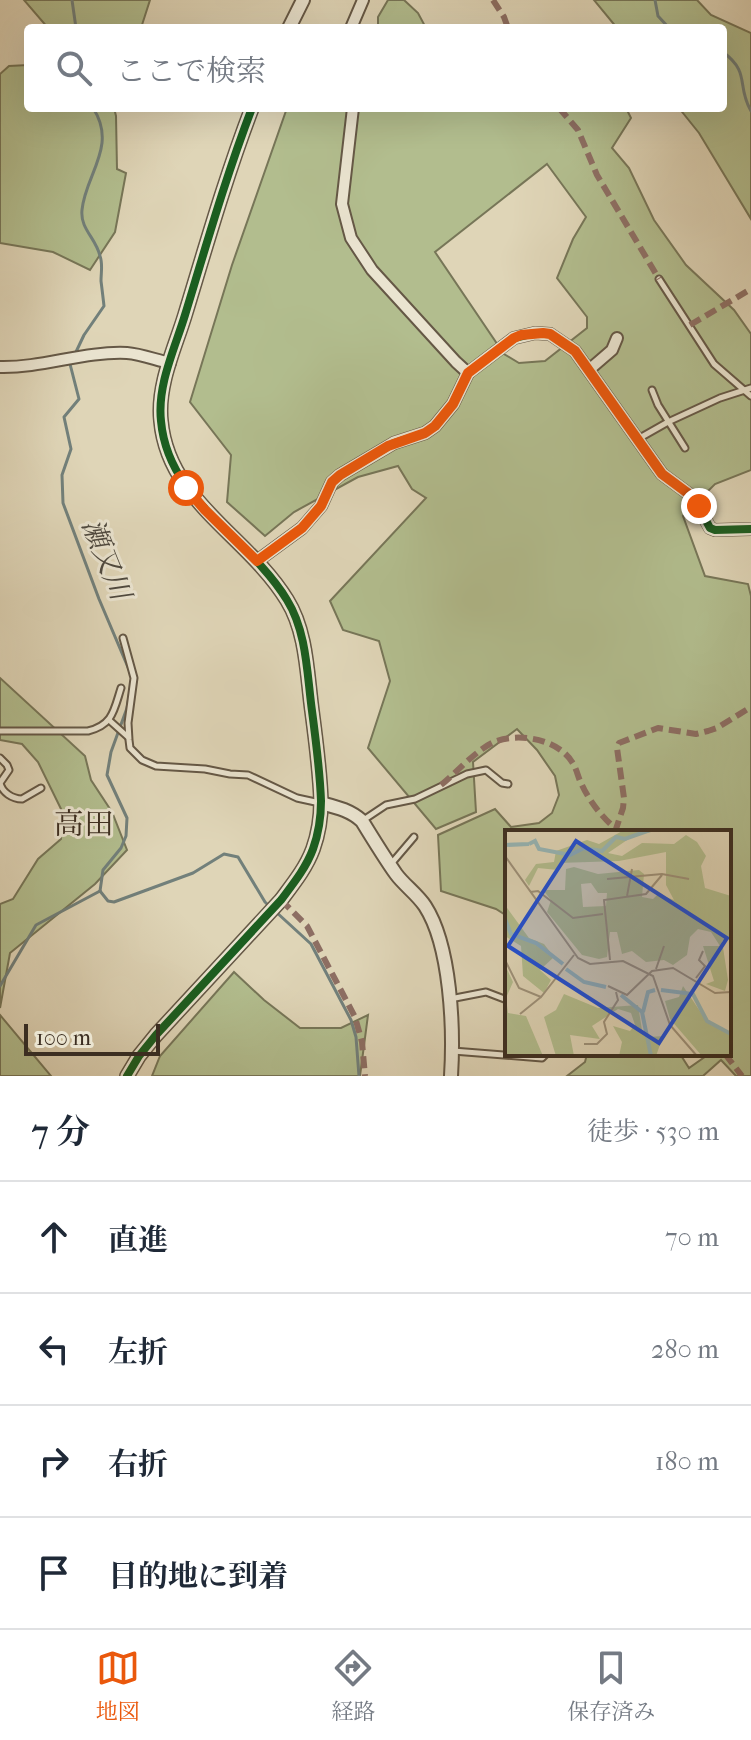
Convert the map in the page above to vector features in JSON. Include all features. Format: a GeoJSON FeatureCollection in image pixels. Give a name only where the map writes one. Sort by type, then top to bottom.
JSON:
{"type":"FeatureCollection","features":[{"type":"Feature","properties":{"kind":"street"},"geometry":{"type":"LineString","coordinates":[[291,24],[303,0]]}},
{"type":"Feature","properties":{"kind":"street"},"geometry":{"type":"LineString","coordinates":[[353,24],[363,0]]}},
{"type":"Feature","properties":{"kind":"street"},"geometry":{"type":"LineString","coordinates":[[127,1076],[156,1035],[294,883],[313,849],[321,803],[307,671],[300,629],[288,600],[257,561],[186,488],[165,448],[160,419],[162,391],[170,363],[251,112]]}},
{"type":"Feature","properties":{"kind":"street"},"geometry":{"type":"LineString","coordinates":[[353,112],[342,204],[351,238],[372,270],[468,373]]}},
{"type":"Feature","properties":{"kind":"street"},"geometry":{"type":"LineString","coordinates":[[257,561],[302,528],[321,506],[332,482],[340,475],[388,446],[425,433],[435,426],[453,404],[468,373],[514,338],[535,333],[550,334],[569,345],[590,369],[662,474],[693,497],[710,528],[751,529]]}},
{"type":"Feature","properties":{"kind":"street"},"geometry":{"type":"LineString","coordinates":[[590,369],[612,350],[617,338]]}},
{"type":"Feature","properties":{"kind":"street"},"geometry":{"type":"LineString","coordinates":[[0,367],[19,368],[99,354],[129,353],[170,363]]}},
{"type":"Feature","properties":{"kind":"street"},"geometry":{"type":"LineString","coordinates":[[321,803],[342,808],[362,821],[397,876],[418,896],[429,914],[444,956],[453,1051],[451,1076]]}},
{"type":"Feature","properties":{"kind":"lane"},"geometry":{"type":"LineString","coordinates":[[659,279],[714,364],[748,389],[751,396]]}},
{"type":"Feature","properties":{"kind":"lane"},"geometry":{"type":"LineString","coordinates":[[638,439],[720,398],[748,389]]}},
{"type":"Feature","properties":{"kind":"lane"},"geometry":{"type":"LineString","coordinates":[[652,390],[685,448]]}},
{"type":"Feature","properties":{"kind":"lane"},"geometry":{"type":"LineString","coordinates":[[123,638],[134,678],[128,723],[130,748],[142,760],[156,766],[248,775],[297,798],[321,803]]}},
{"type":"Feature","properties":{"kind":"lane"},"geometry":{"type":"LineString","coordinates":[[0,731],[100,729],[109,720],[121,688]]}},
{"type":"Feature","properties":{"kind":"lane"},"geometry":{"type":"LineString","coordinates":[[109,720],[129,737]]}},
{"type":"Feature","properties":{"kind":"lane"},"geometry":{"type":"LineString","coordinates":[[0,758],[9,770],[0,783],[1,787],[12,797],[22,799],[41,788]]}},
{"type":"Feature","properties":{"kind":"lane"},"geometry":{"type":"LineString","coordinates":[[362,821],[386,805],[415,799],[475,771],[486,770],[508,784]]}},
{"type":"Feature","properties":{"kind":"lane"},"geometry":{"type":"LineString","coordinates":[[390,865],[414,837]]}},
{"type":"Feature","properties":{"kind":"lane"},"geometry":{"type":"LineString","coordinates":[[449,999],[486,992],[505,999]]}},
{"type":"Feature","properties":{"kind":"lane"},"geometry":{"type":"LineString","coordinates":[[453,1051],[505,1055]]}},
{"type":"Feature","properties":{"kind":"lane"},"geometry":{"type":"LineString","coordinates":[[517,1056],[544,1056]]}},
{"type":"Feature","properties":{"kind":"green space"},"geometry":{"type":"Polygon","coordinates":[[[24,0],[150,0],[142,24],[45,24],[24,0]]]}},
{"type":"Feature","properties":{"kind":"green space"},"geometry":{"type":"Polygon","coordinates":[[[388,0],[404,0],[418,13],[424,24],[378,24],[378,17],[388,0]]]}},
{"type":"Feature","properties":{"kind":"green space"},"geometry":{"type":"Polygon","coordinates":[[[594,0],[697,0],[711,15],[751,33],[751,219],[699,133],[682,112],[727,112],[727,24],[614,24],[594,0]]]}},
{"type":"Feature","properties":{"kind":"green space"},"geometry":{"type":"Polygon","coordinates":[[[24,65],[24,112],[115,112],[117,169],[126,173],[115,232],[90,270],[53,252],[0,243],[0,74],[9,66],[24,65]]]}},
{"type":"Feature","properties":{"kind":"green space"},"geometry":{"type":"Polygon","coordinates":[[[286,112],[628,112],[631,118],[612,148],[629,168],[654,220],[686,265],[734,310],[751,334],[751,470],[715,484],[683,516],[705,576],[748,584],[751,596],[751,1076],[736,1076],[721,1060],[703,1076],[567,1076],[585,1062],[586,1056],[681,1056],[689,1068],[706,1056],[731,1056],[731,830],[505,830],[505,915],[441,891],[438,835],[495,809],[511,827],[539,823],[552,813],[559,795],[555,776],[517,729],[473,762],[476,812],[436,829],[368,748],[390,681],[379,641],[343,630],[330,601],[426,498],[412,489],[398,466],[358,477],[294,512],[265,536],[227,502],[231,455],[190,402],[232,265],[286,112]],[[547,164],[435,252],[504,354],[519,363],[545,361],[587,328],[587,317],[557,278],[586,217],[547,164]]]}},
{"type":"Feature","properties":{"kind":"green space"},"geometry":{"type":"Polygon","coordinates":[[[0,678],[85,756],[91,780],[112,812],[127,850],[95,884],[10,953],[0,1008],[0,904],[13,899],[38,859],[61,839],[62,811],[38,762],[22,744],[0,740],[0,678]]]}},
{"type":"Feature","properties":{"kind":"green space"},"geometry":{"type":"Polygon","coordinates":[[[234,972],[300,1028],[341,1028],[368,1015],[360,1076],[152,1076],[160,1056],[234,972]]]}},
{"type":"Feature","properties":{"kind":"green space"},"geometry":{"type":"Polygon","coordinates":[[[0,1015],[51,1076],[0,1076],[0,1015]]]}},
{"type":"Feature","properties":{"kind":"waterway","name":"瀬又川"},"geometry":{"type":"LineString","coordinates":[[72,0],[75,24]]}},
{"type":"Feature","properties":{"kind":"waterway"},"geometry":{"type":"LineString","coordinates":[[655,0],[658,16],[665,24]]}},
{"type":"Feature","properties":{"kind":"waterway"},"geometry":{"type":"LineString","coordinates":[[727,55],[737,66],[751,111]]}},
{"type":"Feature","properties":{"kind":"waterway","name":"瀬又川"},"geometry":{"type":"LineString","coordinates":[[75,354],[104,306],[101,259],[82,217],[84,197],[101,148],[100,122],[95,112]]}},
{"type":"Feature","properties":{"kind":"waterway","name":"瀬又川"},"geometry":{"type":"LineString","coordinates":[[72,361],[70,364],[79,399],[64,417],[71,449],[62,475],[63,503],[130,672]]}},
{"type":"Feature","properties":{"kind":"waterway","name":"瀬又川"},"geometry":{"type":"LineString","coordinates":[[100,891],[103,870],[121,848],[126,836],[127,818],[107,775],[130,691]]}},
{"type":"Feature","properties":{"kind":"waterway"},"geometry":{"type":"LineString","coordinates":[[100,891],[108,901],[114,902],[193,873],[224,854],[238,857],[269,906]]}},
{"type":"Feature","properties":{"kind":"waterway","name":"瀬又川"},"geometry":{"type":"LineString","coordinates":[[0,986],[36,925],[100,891]]}},
{"type":"Feature","properties":{"kind":"waterway"},"geometry":{"type":"LineString","coordinates":[[275,911],[311,944],[351,1020],[356,1037],[359,1076]]}},
{"type":"Feature","properties":{"kind":"marked path"},"geometry":{"type":"LineString","coordinates":[[493,0],[507,24]]}},
{"type":"Feature","properties":{"kind":"marked path"},"geometry":{"type":"LineString","coordinates":[[562,112],[578,130],[597,175],[659,279]]}},
{"type":"Feature","properties":{"kind":"marked path"},"geometry":{"type":"LineString","coordinates":[[690,325],[751,289]]}},
{"type":"Feature","properties":{"kind":"marked path"},"geometry":{"type":"LineString","coordinates":[[616,830],[624,798],[617,748],[619,743],[658,728],[696,734],[708,731],[751,707]]}},
{"type":"Feature","properties":{"kind":"marked path"},"geometry":{"type":"LineString","coordinates":[[441,785],[494,742],[514,738],[537,740],[566,754],[593,803],[616,829]]}},
{"type":"Feature","properties":{"kind":"marked path"},"geometry":{"type":"LineString","coordinates":[[281,900],[307,926],[355,1017],[362,1042],[365,1076]]}},
{"type":"Feature","properties":{"kind":"marked path"},"geometry":{"type":"LineString","coordinates":[[727,1056],[742,1076]]}},
{"type":"Feature","properties":{"kind":"cycle path"},"geometry":{"type":"LineString","coordinates":[[127,1076],[156,1035],[281,900],[310,856],[320,819],[320,779],[307,668],[294,612],[271,577],[212,516],[178,474],[167,449],[161,421],[160,407],[168,367],[251,112]]}},
{"type":"Feature","properties":{"kind":"cycle path"},"geometry":{"type":"LineString","coordinates":[[257,561],[302,528],[321,506],[332,482],[340,475],[394,443],[425,433],[435,426],[453,404],[468,373],[514,338],[535,333],[550,334],[575,351],[662,474],[693,497],[710,528],[751,529]]}},
{"type":"Feature","properties":{"kind":"district","name":"高田"},"geometry":{"type":"Point","coordinates":[84,824]}},
{"type":"Feature","properties":{"kind":"route"},"geometry":{"type":"LineString","coordinates":[[186,488],[257,561],[311,519],[332,482],[340,475],[394,443],[425,433],[453,404],[468,373],[514,338],[543,333],[550,334],[575,351],[662,474],[685,490],[699,506]]}}]}
